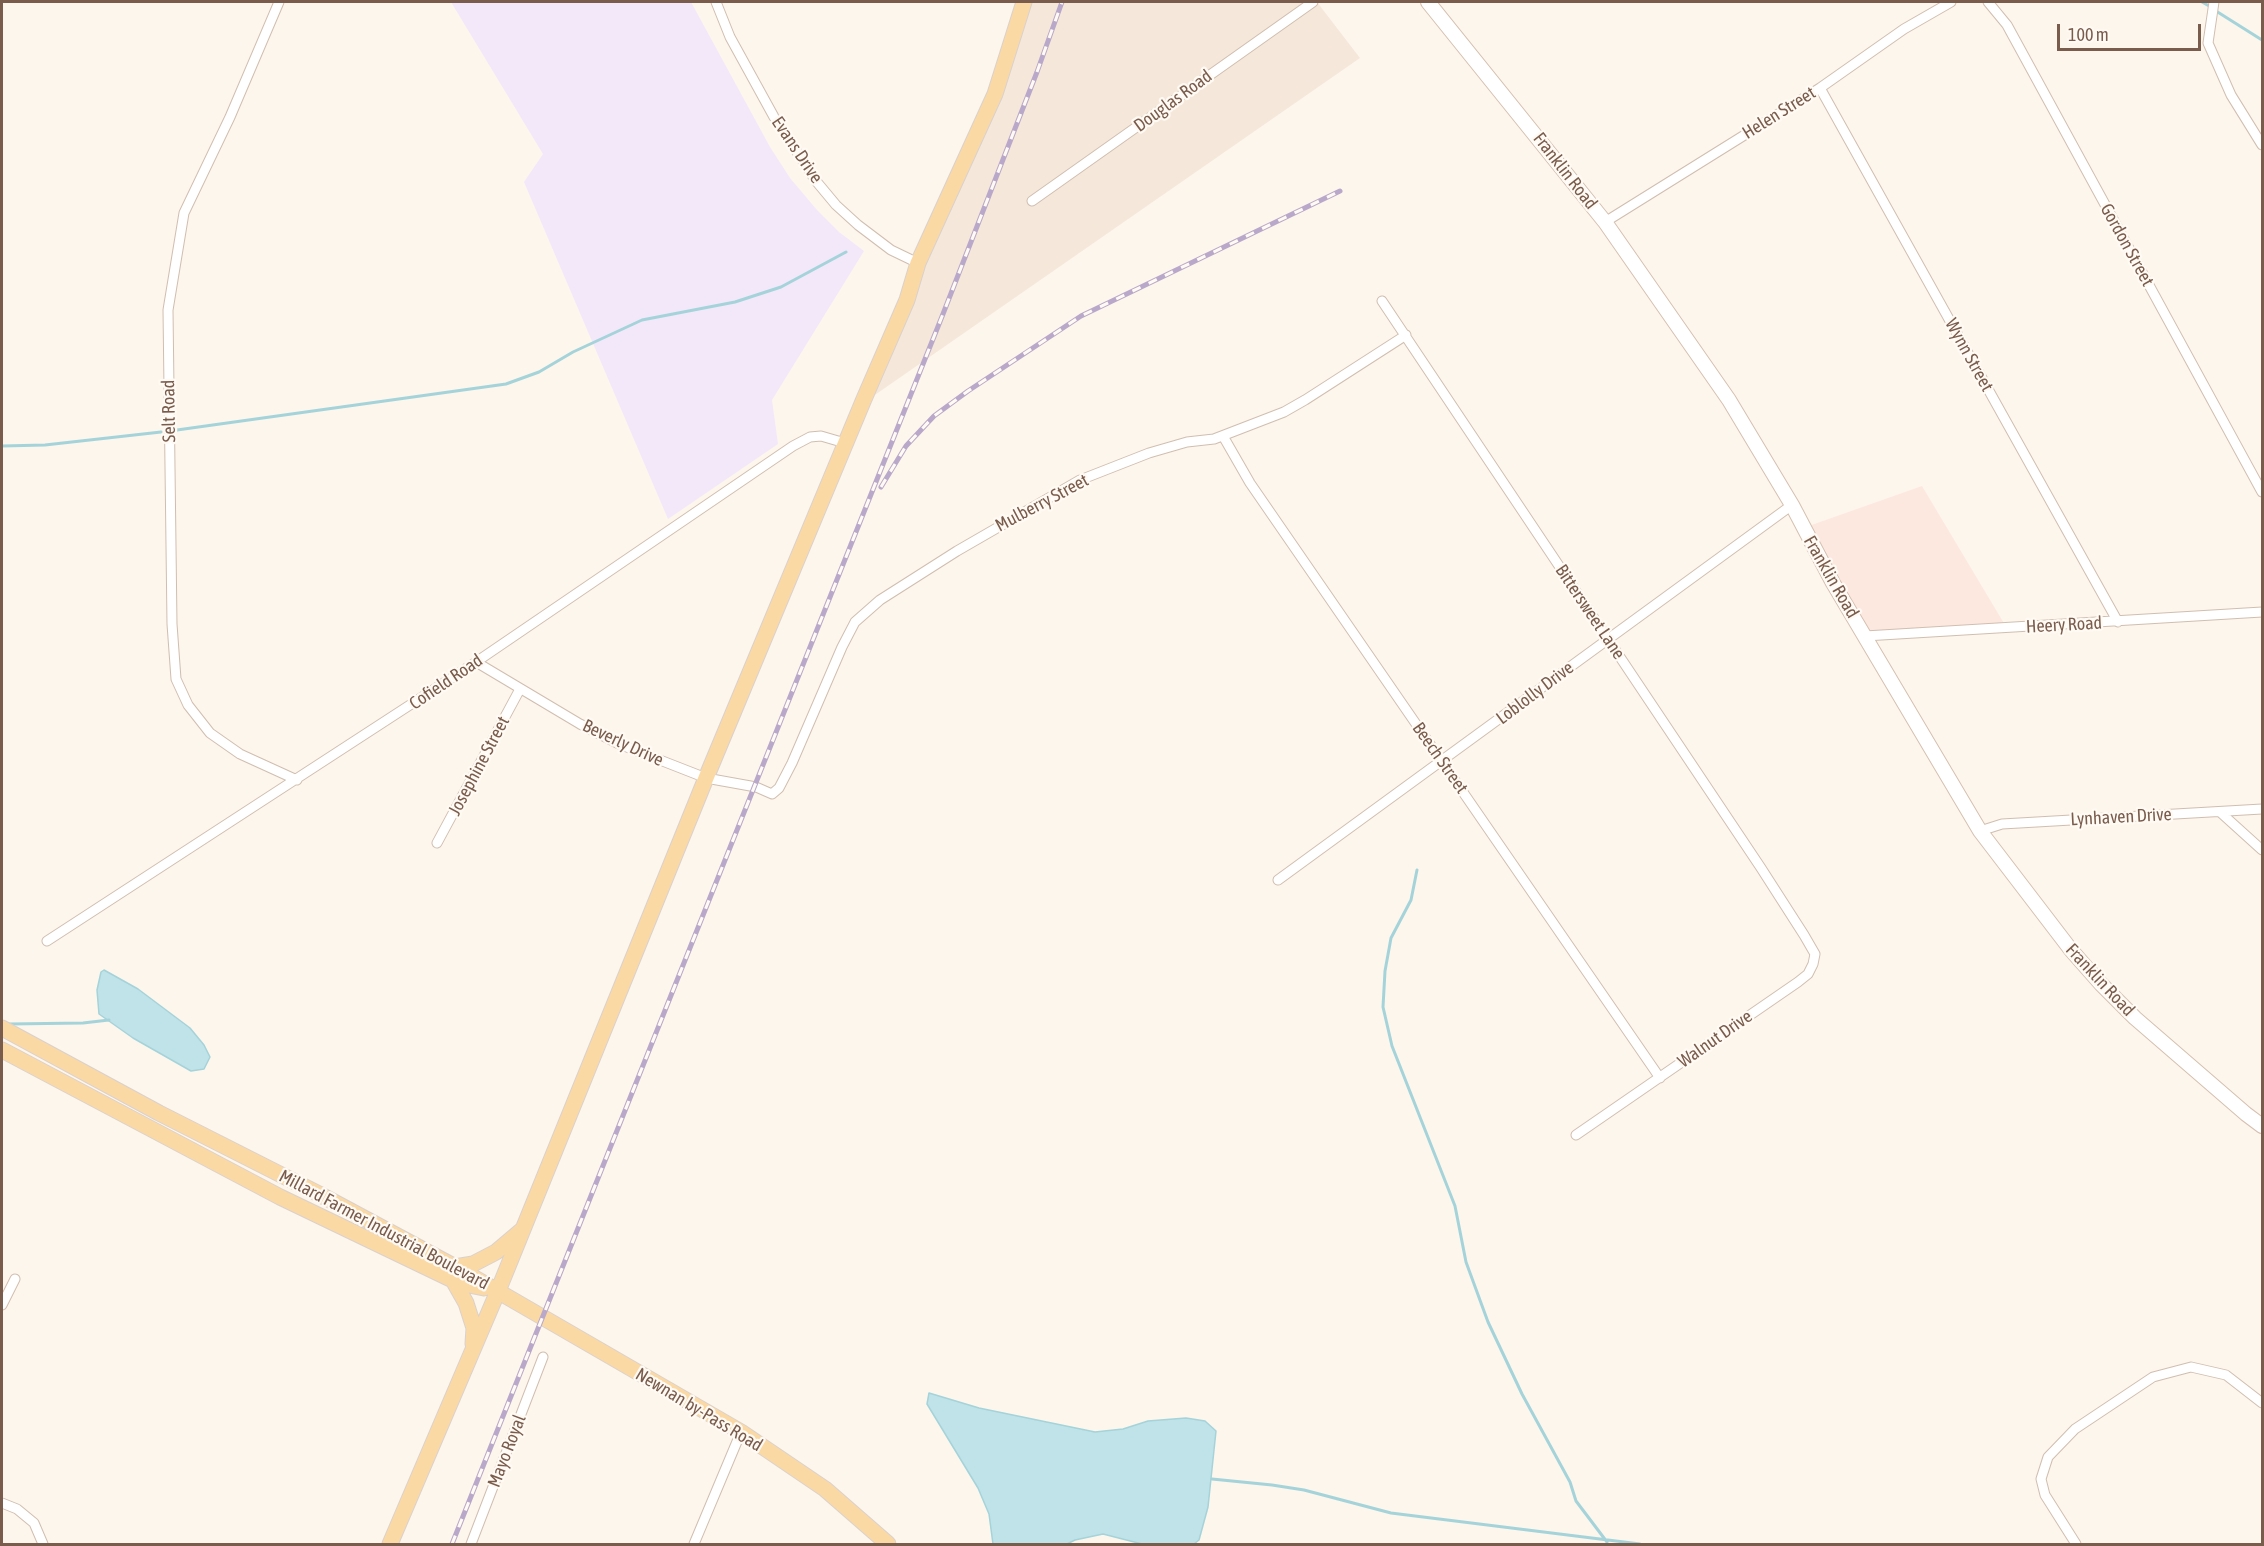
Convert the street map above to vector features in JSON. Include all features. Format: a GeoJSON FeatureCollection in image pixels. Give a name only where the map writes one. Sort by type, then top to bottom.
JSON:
{"type":"FeatureCollection","features":[{"type":"Feature","properties":{"kind":"main road"},"geometry":{"type":"LineString","coordinates":[[390,1545],[498,1292],[706,778],[907,300],[918,263],[995,94],[1024,2]]}},
{"type":"Feature","properties":{"kind":"main road","name":"Franklin Road"},"geometry":{"type":"LineString","coordinates":[[1428,2],[1605,222],[1729,400],[1980,831],[2071,950],[2101,984],[2135,1018],[2262,1126]]}},
{"type":"Feature","properties":{"kind":"main road","name":"Millard Farmer Industrial Boulevard"},"geometry":{"type":"LineString","coordinates":[[2,1028],[159,1113],[321,1195],[454,1273]]}},
{"type":"Feature","properties":{"kind":"main road","name":"Millard Farmer Industrial Boulevard"},"geometry":{"type":"LineString","coordinates":[[2,1050],[280,1197],[498,1292]]}},
{"type":"Feature","properties":{"kind":"main road"},"geometry":{"type":"LineString","coordinates":[[472,1352],[474,1328],[454,1273],[496,1252],[524,1228]]}},
{"type":"Feature","properties":{"kind":"main road","name":"Newnan by-Pass Road"},"geometry":{"type":"LineString","coordinates":[[498,1292],[741,1432],[825,1489],[888,1545]]}},
{"type":"Feature","properties":{"kind":"street","name":"Selt Road"},"geometry":{"type":"LineString","coordinates":[[279,2],[230,117],[184,213],[168,310],[171,618],[176,679],[188,705],[210,733],[240,754],[297,780]]}},
{"type":"Feature","properties":{"kind":"street","name":"Evans Drive"},"geometry":{"type":"LineString","coordinates":[[716,2],[730,37],[774,117],[816,181],[836,205],[858,225],[891,250],[918,263]]}},
{"type":"Feature","properties":{"kind":"street","name":"Douglas Road"},"geometry":{"type":"LineString","coordinates":[[1032,201],[1313,2]]}},
{"type":"Feature","properties":{"kind":"street","name":"Helen Street"},"geometry":{"type":"LineString","coordinates":[[1605,222],[1820,88],[1904,29],[1951,2]]}},
{"type":"Feature","properties":{"kind":"street","name":"Gordon Street"},"geometry":{"type":"LineString","coordinates":[[1988,2],[2007,25],[2262,492]]}},
{"type":"Feature","properties":{"kind":"street"},"geometry":{"type":"LineString","coordinates":[[2214,2],[2208,43],[2231,95],[2262,145]]}},
{"type":"Feature","properties":{"kind":"street","name":"Wynn Street"},"geometry":{"type":"LineString","coordinates":[[1820,88],[2118,622]]}},
{"type":"Feature","properties":{"kind":"street","name":"Bittersweet Lane"},"geometry":{"type":"LineString","coordinates":[[1382,301],[1797,924]]}},
{"type":"Feature","properties":{"kind":"street","name":"Mulberry Street"},"geometry":{"type":"LineString","coordinates":[[779,788],[842,646],[855,622],[880,600],[957,551],[1080,480],[1149,453],[1187,442],[1214,439],[1254,425],[1305,400],[1406,335]]}},
{"type":"Feature","properties":{"kind":"street","name":"Cofield Road"},"geometry":{"type":"LineString","coordinates":[[47,941],[476,662],[793,446],[810,437],[821,436],[845,443]]}},
{"type":"Feature","properties":{"kind":"street","name":"Beech Street"},"geometry":{"type":"LineString","coordinates":[[1223,436],[1250,483],[1660,1078]]}},
{"type":"Feature","properties":{"kind":"street","name":"Loblolly Drive"},"geometry":{"type":"LineString","coordinates":[[1278,880],[1792,505]]}},
{"type":"Feature","properties":{"kind":"street","name":"Heery Road"},"geometry":{"type":"LineString","coordinates":[[1865,636],[2262,612]]}},
{"type":"Feature","properties":{"kind":"street","name":"Beverly Drive"},"geometry":{"type":"LineString","coordinates":[[476,662],[579,724],[619,744],[706,778],[756,787],[772,794],[779,788]]}},
{"type":"Feature","properties":{"kind":"street","name":"Josephine Street"},"geometry":{"type":"LineString","coordinates":[[437,843],[520,689]]}},
{"type":"Feature","properties":{"kind":"street","name":"Lynhaven Drive"},"geometry":{"type":"LineString","coordinates":[[1980,831],[2002,824],[2262,809]]}},
{"type":"Feature","properties":{"kind":"street"},"geometry":{"type":"LineString","coordinates":[[2220,812],[2262,850]]}},
{"type":"Feature","properties":{"kind":"street","name":"Walnut Drive"},"geometry":{"type":"LineString","coordinates":[[1576,1135],[1808,974],[1815,954],[1797,924]]}},
{"type":"Feature","properties":{"kind":"street"},"geometry":{"type":"LineString","coordinates":[[2,1305],[15,1279]]}},
{"type":"Feature","properties":{"kind":"street","name":"Mayo Royal"},"geometry":{"type":"LineString","coordinates":[[471,1545],[543,1357]]}},
{"type":"Feature","properties":{"kind":"street"},"geometry":{"type":"LineString","coordinates":[[2076,1545],[2045,1494],[2041,1479],[2048,1457],[2075,1430],[2153,1377],[2191,1367],[2226,1375],[2262,1403]]}},
{"type":"Feature","properties":{"kind":"street"},"geometry":{"type":"LineString","coordinates":[[694,1545],[741,1432]]}},
{"type":"Feature","properties":{"kind":"street"},"geometry":{"type":"LineString","coordinates":[[2,1503],[17,1509],[34,1523],[43,1545]]}},
{"type":"Feature","properties":{"kind":"shaded area"},"geometry":{"type":"Polygon","coordinates":[[[451,2],[691,2],[770,147],[790,178],[839,232],[864,251],[772,400],[778,444],[668,519],[524,182],[543,154],[451,2]]]}},
{"type":"Feature","properties":{"kind":"shaded area"},"geometry":{"type":"Polygon","coordinates":[[[1022,2],[1317,2],[1360,58],[859,406],[1007,63],[1022,2]]]}},
{"type":"Feature","properties":{"kind":"shaded area"},"geometry":{"type":"Polygon","coordinates":[[[1922,486],[2005,625],[1863,638],[1803,528],[1922,486]]]}},
{"type":"Feature","properties":{"kind":"water"},"geometry":{"type":"Polygon","coordinates":[[[104,970],[138,989],[190,1028],[204,1045],[210,1057],[204,1069],[191,1071],[133,1038],[99,1014],[97,990],[101,972],[104,970]]]}},
{"type":"Feature","properties":{"kind":"water"},"geometry":{"type":"Polygon","coordinates":[[[929,1393],[979,1408],[1095,1432],[1123,1429],[1148,1421],[1186,1418],[1205,1421],[1216,1431],[1208,1507],[1199,1540],[1194,1544],[1142,1544],[1103,1534],[1067,1544],[993,1544],[989,1514],[978,1488],[927,1404],[929,1393]]]}},
{"type":"Feature","properties":{"kind":"waterway"},"geometry":{"type":"LineString","coordinates":[[2202,2],[2211,7]]}},
{"type":"Feature","properties":{"kind":"waterway"},"geometry":{"type":"LineString","coordinates":[[2216,11],[2262,40]]}},
{"type":"Feature","properties":{"kind":"waterway"},"geometry":{"type":"LineString","coordinates":[[177,430],[506,384],[539,372],[573,352],[642,320],[735,302],[781,287],[846,252]]}},
{"type":"Feature","properties":{"kind":"waterway"},"geometry":{"type":"LineString","coordinates":[[2,446],[45,445],[161,432]]}},
{"type":"Feature","properties":{"kind":"waterway"},"geometry":{"type":"LineString","coordinates":[[1417,870],[1411,900],[1391,938],[1385,971],[1383,1007],[1392,1046],[1455,1206],[1466,1262],[1488,1322],[1522,1394],[1570,1482],[1576,1501],[1607,1542]]}},
{"type":"Feature","properties":{"kind":"waterway"},"geometry":{"type":"LineString","coordinates":[[9,1024],[83,1023],[109,1020]]}},
{"type":"Feature","properties":{"kind":"waterway"},"geometry":{"type":"LineString","coordinates":[[1212,1479],[1304,1490],[1391,1513],[1640,1544]]}},
{"type":"Feature","properties":{"kind":"railway"},"geometry":{"type":"LineString","coordinates":[[452,1544],[943,314],[1062,2]]}},
{"type":"Feature","properties":{"kind":"railway"},"geometry":{"type":"LineString","coordinates":[[881,487],[906,446],[934,416],[1081,316],[1340,191]]}}]}
